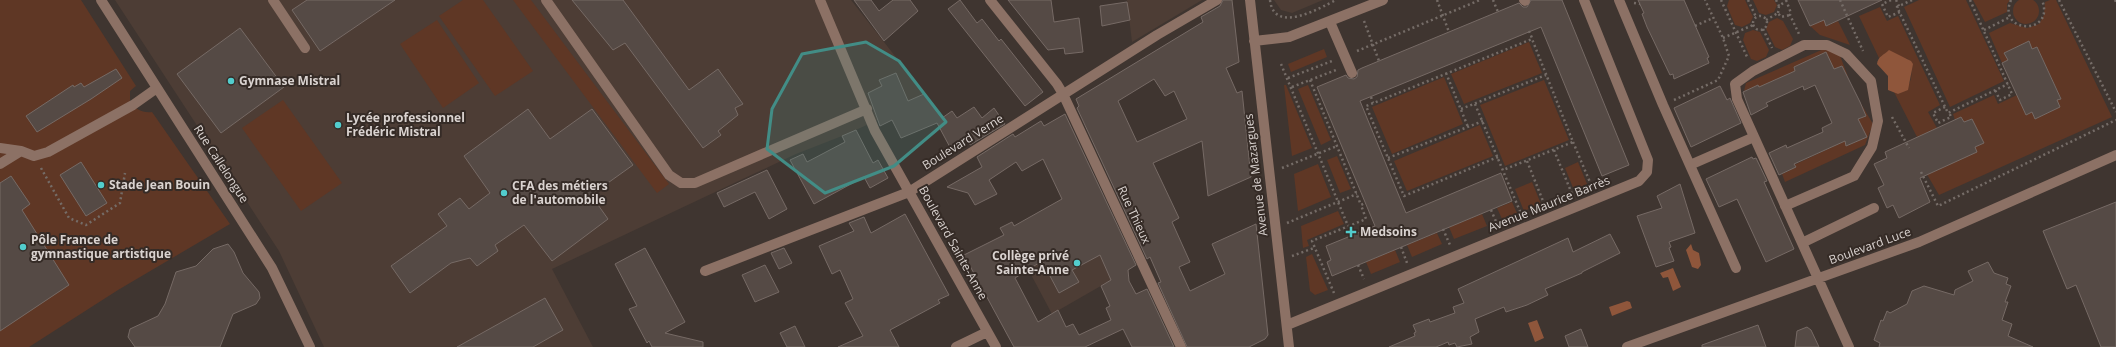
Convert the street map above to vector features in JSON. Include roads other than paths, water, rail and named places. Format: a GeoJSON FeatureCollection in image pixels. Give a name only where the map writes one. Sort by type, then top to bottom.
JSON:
{"type":"FeatureCollection","features":[{"type":"Feature","properties":{"kind":"street","name":"Rue Callelongue"},"geometry":{"type":"LineString","coordinates":[[101,0],[272,268],[310,347]]}},
{"type":"Feature","properties":{"kind":"street"},"geometry":{"type":"LineString","coordinates":[[273,0],[305,48]]}},
{"type":"Feature","properties":{"kind":"street"},"geometry":{"type":"LineString","coordinates":[[546,0],[669,175],[681,183],[695,183],[867,109]]}},
{"type":"Feature","properties":{"kind":"street","name":"Boulevard Sainte-Anne"},"geometry":{"type":"LineString","coordinates":[[820,0],[875,131],[996,347]]}},
{"type":"Feature","properties":{"kind":"street","name":"Rue Thieux"},"geometry":{"type":"LineString","coordinates":[[990,0],[1057,84],[1063,94],[1181,347]]}},
{"type":"Feature","properties":{"kind":"street","name":"Boulevard Verne"},"geometry":{"type":"LineString","coordinates":[[705,271],[909,192],[1063,94],[1218,0]]}},
{"type":"Feature","properties":{"kind":"street","name":"Avenue de Mazargues"},"geometry":{"type":"LineString","coordinates":[[1250,0],[1275,227],[1288,325],[1289,347]]}},
{"type":"Feature","properties":{"kind":"street"},"geometry":{"type":"LineString","coordinates":[[1254,41],[1289,36],[1330,22],[1383,0]]}},
{"type":"Feature","properties":{"kind":"street","name":"Avenue Maurice Barrès"},"geometry":{"type":"LineString","coordinates":[[1288,325],[1639,181],[1647,172],[1648,160],[1584,0]]}},
{"type":"Feature","properties":{"kind":"street"},"geometry":{"type":"LineString","coordinates":[[1619,0],[1663,105],[1736,268]]}},
{"type":"Feature","properties":{"kind":"street"},"geometry":{"type":"LineString","coordinates":[[1330,22],[1352,73]]}},
{"type":"Feature","properties":{"kind":"street"},"geometry":{"type":"LineString","coordinates":[[1785,206],[1854,176],[1872,146],[1878,121],[1871,81],[1846,54],[1827,45],[1804,45],[1753,71],[1735,84],[1736,99],[1849,347]]}},
{"type":"Feature","properties":{"kind":"street"},"geometry":{"type":"LineString","coordinates":[[0,148],[21,151],[34,156],[48,152],[127,109],[157,88]]}},
{"type":"Feature","properties":{"kind":"street"},"geometry":{"type":"LineString","coordinates":[[1690,164],[1754,137]]}},
{"type":"Feature","properties":{"kind":"street"},"geometry":{"type":"LineString","coordinates":[[0,164],[21,151]]}},
{"type":"Feature","properties":{"kind":"street","name":"Boulevard Luce"},"geometry":{"type":"LineString","coordinates":[[1627,347],[1918,242],[2116,154]]}},
{"type":"Feature","properties":{"kind":"street"},"geometry":{"type":"LineString","coordinates":[[1802,243],[1874,208]]}},
{"type":"Feature","properties":{"kind":"street"},"geometry":{"type":"LineString","coordinates":[[956,347],[987,332]]}},
{"type":"Feature","properties":{"kind":"place","name":"Gymnase Mistral"},"geometry":{"type":"Point","coordinates":[231,81]}},
{"type":"Feature","properties":{"kind":"place","name":"Lycée professionnel Frédéric Mistral"},"geometry":{"type":"Point","coordinates":[338,125]}},
{"type":"Feature","properties":{"kind":"place","name":"Stade Jean Bouin"},"geometry":{"type":"Point","coordinates":[101,185]}},
{"type":"Feature","properties":{"kind":"place","name":"CFA des métiers de l'automobile"},"geometry":{"type":"Point","coordinates":[504,193]}},
{"type":"Feature","properties":{"kind":"place","name":"Medsoins"},"geometry":{"type":"Point","coordinates":[1351,232]}},
{"type":"Feature","properties":{"kind":"place","name":"Pôle France de gymnastique artistique"},"geometry":{"type":"Point","coordinates":[23,247]}},
{"type":"Feature","properties":{"kind":"place","name":"Collège privé Sainte-Anne"},"geometry":{"type":"Point","coordinates":[1077,263]}}]}
